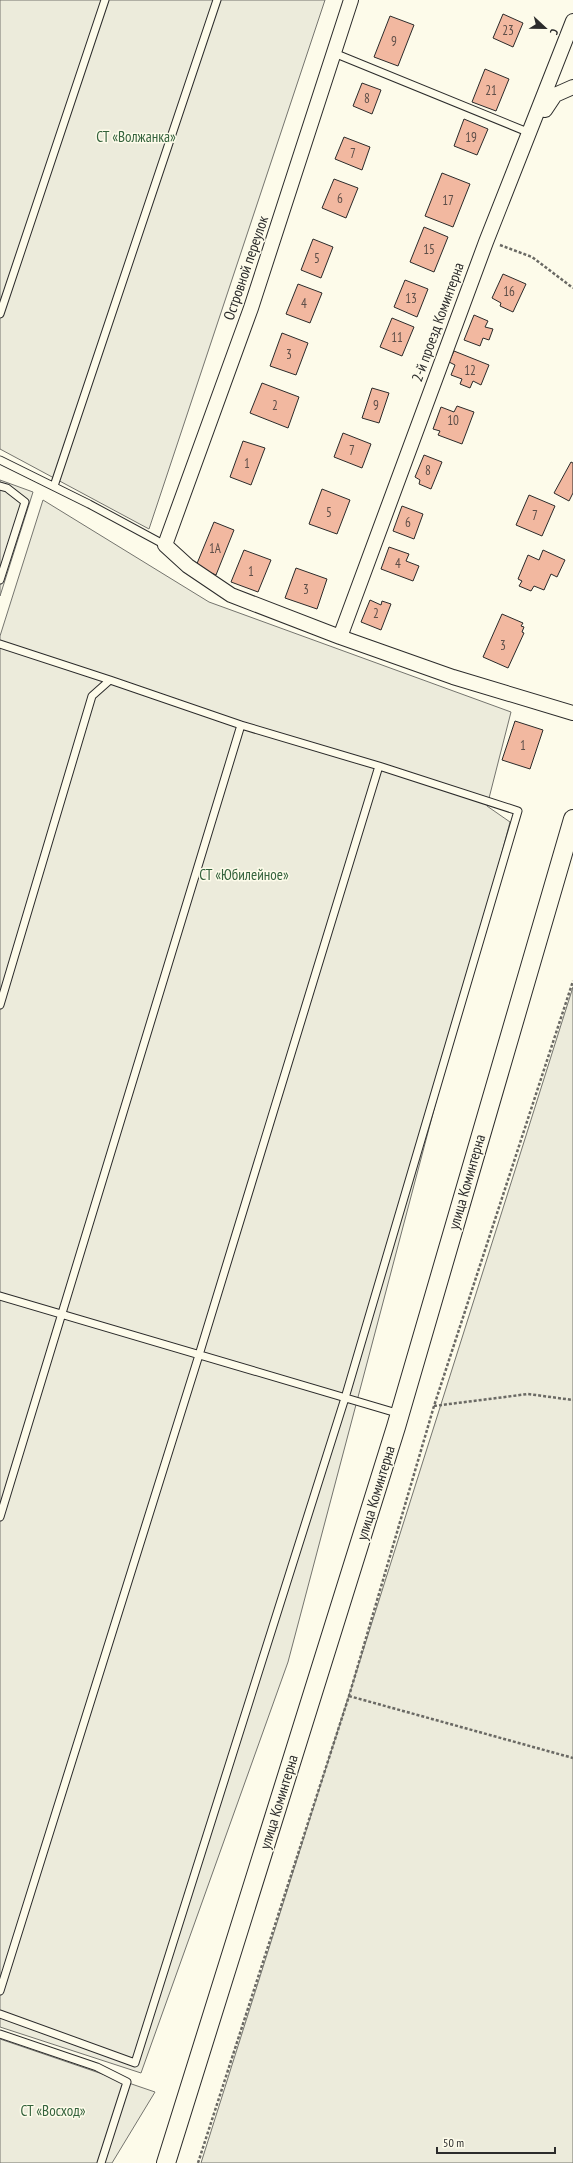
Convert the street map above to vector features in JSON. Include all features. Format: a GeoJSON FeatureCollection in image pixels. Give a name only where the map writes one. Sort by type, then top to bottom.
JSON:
{"type":"FeatureCollection","features":[{"type":"Feature","properties":{"kind":"street","name":"Островной переулок"},"geometry":{"type":"LineString","coordinates":[[165,545],[253,301],[352,0]]}},
{"type":"Feature","properties":{"kind":"street","name":"2-й проезд Коминтерна"},"geometry":{"type":"LineString","coordinates":[[340,637],[486,242],[573,21]]}},
{"type":"Feature","properties":{"kind":"street"},"geometry":{"type":"LineString","coordinates":[[530,133],[554,95],[573,87]]}},
{"type":"Feature","properties":{"kind":"street"},"geometry":{"type":"LineString","coordinates":[[165,545],[188,566],[231,595],[453,678],[573,713]]}},
{"type":"Feature","properties":{"kind":"street","name":"улица Коминтерна"},"geometry":{"type":"LineString","coordinates":[[166,2163],[400,1414],[573,819]]}},
{"type":"Feature","properties":{"kind":"lane"},"geometry":{"type":"LineString","coordinates":[[0,314],[105,0]]}},
{"type":"Feature","properties":{"kind":"lane"},"geometry":{"type":"LineString","coordinates":[[54,486],[217,0]]}},
{"type":"Feature","properties":{"kind":"lane"},"geometry":{"type":"LineString","coordinates":[[334,53],[530,133]]}},
{"type":"Feature","properties":{"kind":"lane"},"geometry":{"type":"LineString","coordinates":[[0,460],[54,486],[165,545]]}},
{"type":"Feature","properties":{"kind":"lane"},"geometry":{"type":"LineString","coordinates":[[0,486],[7,488],[25,502],[0,580]]}},
{"type":"Feature","properties":{"kind":"lane"},"geometry":{"type":"LineString","coordinates":[[0,644],[241,725],[379,766],[518,811],[345,1398],[135,2063],[0,2014]]}},
{"type":"Feature","properties":{"kind":"lane"},"geometry":{"type":"LineString","coordinates":[[0,1005],[92,696],[110,680]]}},
{"type":"Feature","properties":{"kind":"lane"},"geometry":{"type":"LineString","coordinates":[[0,1517],[63,1315],[241,725]]}},
{"type":"Feature","properties":{"kind":"lane"},"geometry":{"type":"LineString","coordinates":[[0,1991],[379,766]]}},
{"type":"Feature","properties":{"kind":"lane"},"geometry":{"type":"LineString","coordinates":[[0,1296],[400,1414]]}},
{"type":"Feature","properties":{"kind":"lane"},"geometry":{"type":"LineString","coordinates":[[0,2034],[97,2067],[127,2082],[102,2163]]}},
{"type":"Feature","properties":{"kind":"path"},"geometry":{"type":"LineString","coordinates":[[486,242],[512,248],[532,257],[573,288]]}},
{"type":"Feature","properties":{"kind":"path"},"geometry":{"type":"LineString","coordinates":[[198,2163],[349,1696],[434,1406],[573,981]]}},
{"type":"Feature","properties":{"kind":"path"},"geometry":{"type":"LineString","coordinates":[[434,1406],[528,1394],[573,1400]]}},
{"type":"Feature","properties":{"kind":"path"},"geometry":{"type":"LineString","coordinates":[[349,1696],[573,1758]]}},
{"type":"Feature","properties":{"kind":"green space","name":"СТ «Волжанка»"},"geometry":{"type":"Polygon","coordinates":[[[0,0],[325,0],[149,529],[0,449],[0,0]]]}},
{"type":"Feature","properties":{"kind":"green space"},"geometry":{"type":"Polygon","coordinates":[[[0,480],[33,492],[0,596],[0,480]]]}},
{"type":"Feature","properties":{"kind":"green space","name":"СТ «Юбилейное»"},"geometry":{"type":"Polygon","coordinates":[[[43,500],[209,602],[511,712],[487,806],[510,822],[288,1662],[141,2073],[0,2027],[0,636],[43,500]]]}},
{"type":"Feature","properties":{"kind":"green space"},"geometry":{"type":"Polygon","coordinates":[[[573,987],[573,2163],[201,2163],[573,987]]]}},
{"type":"Feature","properties":{"kind":"green space","name":"СТ «Восход»"},"geometry":{"type":"Polygon","coordinates":[[[0,2039],[155,2092],[112,2163],[0,2163],[0,2039]]]}},
{"type":"Feature","properties":{"kind":"building"},"geometry":{"type":"Polygon","coordinates":[[[503,14],[523,23],[513,47],[493,38],[503,14]]]}},
{"type":"Feature","properties":{"kind":"building"},"geometry":{"type":"Polygon","coordinates":[[[390,16],[414,25],[398,66],[374,57],[390,16]]]}},
{"type":"Feature","properties":{"kind":"building"},"geometry":{"type":"Polygon","coordinates":[[[485,69],[509,79],[496,111],[472,102],[485,69]]]}},
{"type":"Feature","properties":{"kind":"building"},"geometry":{"type":"Polygon","coordinates":[[[362,83],[381,90],[372,114],[353,106],[362,83]]]}},
{"type":"Feature","properties":{"kind":"building"},"geometry":{"type":"Polygon","coordinates":[[[464,119],[488,129],[477,155],[454,146],[464,119]]]}},
{"type":"Feature","properties":{"kind":"building"},"geometry":{"type":"Polygon","coordinates":[[[344,137],[370,147],[362,170],[335,159],[344,137]]]}},
{"type":"Feature","properties":{"kind":"building"},"geometry":{"type":"Polygon","coordinates":[[[442,173],[470,184],[453,227],[425,216],[442,173]]]}},
{"type":"Feature","properties":{"kind":"building"},"geometry":{"type":"Polygon","coordinates":[[[334,179],[358,188],[346,218],[322,208],[334,179]]]}},
{"type":"Feature","properties":{"kind":"building"},"geometry":{"type":"Polygon","coordinates":[[[424,227],[448,237],[434,272],[410,262],[424,227]]]}},
{"type":"Feature","properties":{"kind":"building"},"geometry":{"type":"Polygon","coordinates":[[[313,239],[333,247],[321,278],[301,270],[313,239]]]}},
{"type":"Feature","properties":{"kind":"building"},"geometry":{"type":"Polygon","coordinates":[[[503,274],[526,284],[513,312],[500,306],[501,303],[492,298],[503,274]]]}},
{"type":"Feature","properties":{"kind":"building"},"geometry":{"type":"Polygon","coordinates":[[[405,280],[428,289],[417,317],[394,307],[405,280]]]}},
{"type":"Feature","properties":{"kind":"building"},"geometry":{"type":"Polygon","coordinates":[[[298,284],[322,293],[310,323],[286,314],[298,284]]]}},
{"type":"Feature","properties":{"kind":"building"},"geometry":{"type":"Polygon","coordinates":[[[474,315],[488,321],[485,327],[493,329],[489,340],[483,338],[480,346],[464,340],[474,315]]]}},
{"type":"Feature","properties":{"kind":"building"},"geometry":{"type":"Polygon","coordinates":[[[392,318],[414,327],[402,356],[380,347],[392,318]]]}},
{"type":"Feature","properties":{"kind":"building"},"geometry":{"type":"Polygon","coordinates":[[[282,333],[308,343],[296,375],[270,366],[282,333]]]}},
{"type":"Feature","properties":{"kind":"building"},"geometry":{"type":"Polygon","coordinates":[[[454,351],[489,365],[481,385],[473,381],[470,388],[460,384],[462,379],[451,375],[455,365],[449,362],[454,351]]]}},
{"type":"Feature","properties":{"kind":"building"},"geometry":{"type":"Polygon","coordinates":[[[262,383],[299,397],[288,428],[250,413],[262,383]]]}},
{"type":"Feature","properties":{"kind":"building"},"geometry":{"type":"Polygon","coordinates":[[[372,388],[389,393],[379,423],[362,418],[372,388]]]}},
{"type":"Feature","properties":{"kind":"building"},"geometry":{"type":"Polygon","coordinates":[[[457,406],[474,412],[462,444],[438,435],[440,431],[433,429],[441,407],[454,412],[457,406]]]}},
{"type":"Feature","properties":{"kind":"building"},"geometry":{"type":"Polygon","coordinates":[[[343,433],[371,444],[362,468],[334,457],[343,433]]]}},
{"type":"Feature","properties":{"kind":"building"},"geometry":{"type":"Polygon","coordinates":[[[243,441],[265,448],[251,485],[230,477],[243,441]]]}},
{"type":"Feature","properties":{"kind":"building"},"geometry":{"type":"Polygon","coordinates":[[[424,455],[442,462],[431,489],[419,484],[420,480],[415,477],[424,455]]]}},
{"type":"Feature","properties":{"kind":"building"},"geometry":{"type":"Polygon","coordinates":[[[571,462],[573,463],[573,493],[569,501],[554,493],[571,462]]]}},
{"type":"Feature","properties":{"kind":"building"},"geometry":{"type":"Polygon","coordinates":[[[322,489],[350,500],[337,534],[309,524],[322,489]]]}},
{"type":"Feature","properties":{"kind":"building"},"geometry":{"type":"Polygon","coordinates":[[[529,495],[555,506],[542,536],[516,525],[529,495]]]}},
{"type":"Feature","properties":{"kind":"building"},"geometry":{"type":"Polygon","coordinates":[[[402,506],[423,514],[414,539],[393,531],[402,506]]]}},
{"type":"Feature","properties":{"kind":"building"},"geometry":{"type":"Polygon","coordinates":[[[214,522],[234,530],[216,575],[196,566],[214,522]]]}},
{"type":"Feature","properties":{"kind":"building"},"geometry":{"type":"Polygon","coordinates":[[[389,547],[409,554],[406,561],[419,566],[413,581],[381,569],[389,547]]]}},
{"type":"Feature","properties":{"kind":"building"},"geometry":{"type":"Polygon","coordinates":[[[244,550],[271,560],[258,592],[231,582],[244,550]]]}},
{"type":"Feature","properties":{"kind":"building"},"geometry":{"type":"Polygon","coordinates":[[[543,550],[565,560],[557,577],[551,574],[544,590],[534,586],[531,591],[519,586],[522,581],[518,579],[528,555],[539,560],[543,550]]]}},
{"type":"Feature","properties":{"kind":"building"},"geometry":{"type":"Polygon","coordinates":[[[296,568],[327,579],[317,609],[285,598],[296,568]]]}},
{"type":"Feature","properties":{"kind":"building"},"geometry":{"type":"Polygon","coordinates":[[[370,600],[381,605],[382,601],[391,604],[381,630],[361,622],[370,600]]]}},
{"type":"Feature","properties":{"kind":"building"},"geometry":{"type":"Polygon","coordinates":[[[502,614],[523,623],[521,626],[524,627],[522,632],[524,633],[508,668],[483,657],[502,614]]]}},
{"type":"Feature","properties":{"kind":"building"},"geometry":{"type":"Polygon","coordinates":[[[515,721],[543,730],[530,769],[502,760],[515,721]]]}}]}
